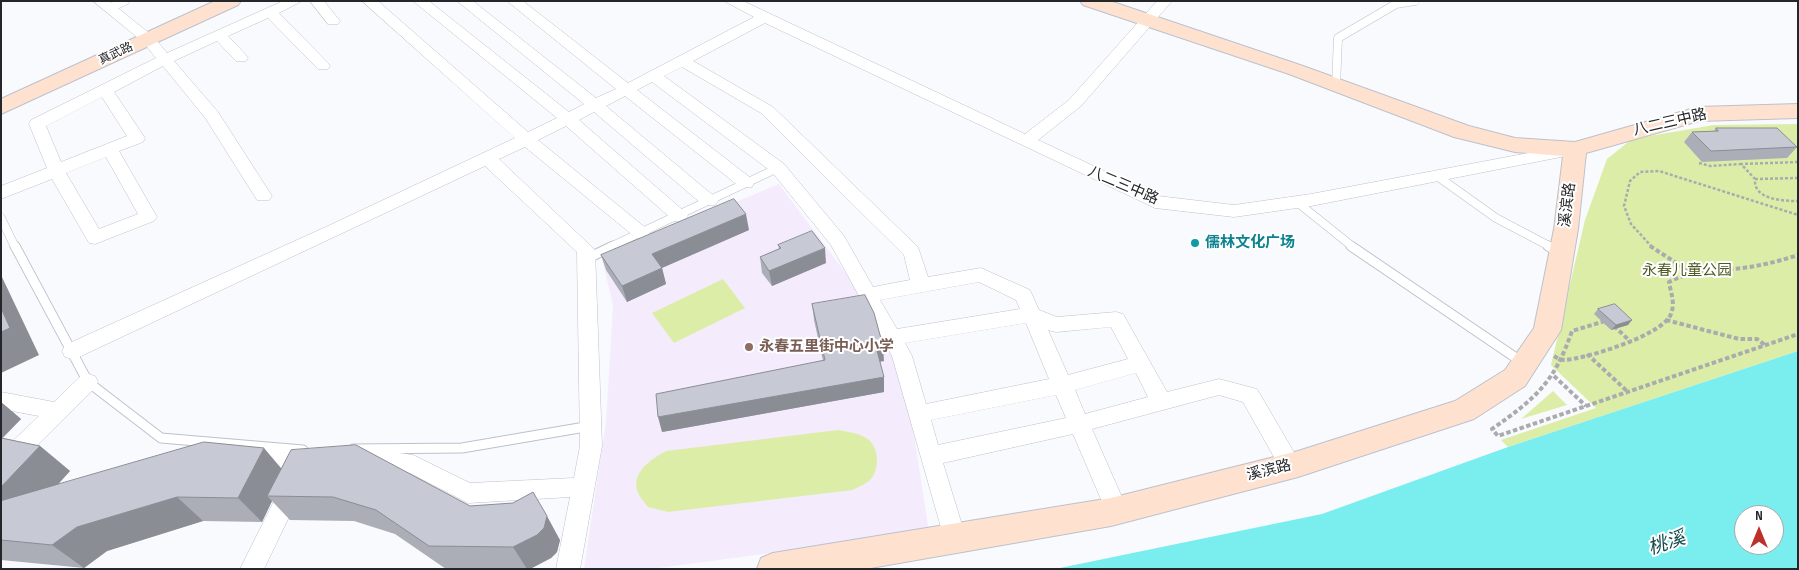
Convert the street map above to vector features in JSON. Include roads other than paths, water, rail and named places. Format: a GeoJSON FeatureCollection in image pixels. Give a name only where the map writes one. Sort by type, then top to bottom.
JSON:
{"type":"FeatureCollection","features":[{"type":"Feature","properties":{"kind":"main road","name":"真武路"},"geometry":{"type":"LineString","coordinates":[[1,106],[143,35],[202,1]]}},
{"type":"Feature","properties":{"kind":"main road","name":"真武路"},"geometry":{"type":"LineString","coordinates":[[1,91],[231,1]]}},
{"type":"Feature","properties":{"kind":"main road","name":"八二三中路"},"geometry":{"type":"LineString","coordinates":[[1090,1],[1336,85],[1462,132],[1515,145],[1576,149],[1698,114],[1798,111]]}},
{"type":"Feature","properties":{"kind":"main road","name":"溪滨路"},"geometry":{"type":"LineString","coordinates":[[773,569],[1117,511],[1291,466],[1464,410],[1515,378],[1548,330],[1576,149]]}},
{"type":"Feature","properties":{"kind":"street"},"geometry":{"type":"LineString","coordinates":[[110,149],[148,217],[95,238],[56,171],[37,124],[165,59],[294,1]]}},
{"type":"Feature","properties":{"kind":"street"},"geometry":{"type":"LineString","coordinates":[[317,1],[333,20]]}},
{"type":"Feature","properties":{"kind":"street"},"geometry":{"type":"LineString","coordinates":[[370,1],[526,139],[641,233]]}},
{"type":"Feature","properties":{"kind":"street"},"geometry":{"type":"LineString","coordinates":[[420,1],[568,119],[679,216]]}},
{"type":"Feature","properties":{"kind":"street"},"geometry":{"type":"LineString","coordinates":[[464,1],[596,106],[709,201]]}},
{"type":"Feature","properties":{"kind":"street"},"geometry":{"type":"LineString","coordinates":[[514,1],[629,89],[746,183]]}},
{"type":"Feature","properties":{"kind":"street","name":"八二三中路"},"geometry":{"type":"LineString","coordinates":[[731,1],[1155,202],[1234,211],[1296,202],[1576,149]]}},
{"type":"Feature","properties":{"kind":"street"},"geometry":{"type":"LineString","coordinates":[[1026,141],[1075,103],[1165,1]]}},
{"type":"Feature","properties":{"kind":"street"},"geometry":{"type":"LineString","coordinates":[[104,5],[143,35],[165,59],[212,116],[263,196]]}},
{"type":"Feature","properties":{"kind":"street"},"geometry":{"type":"LineString","coordinates":[[270,12],[323,66]]}},
{"type":"Feature","properties":{"kind":"street"},"geometry":{"type":"LineString","coordinates":[[72,351],[596,106],[655,77],[765,17]]}},
{"type":"Feature","properties":{"kind":"street"},"geometry":{"type":"LineString","coordinates":[[219,35],[241,58]]}},
{"type":"Feature","properties":{"kind":"street"},"geometry":{"type":"LineString","coordinates":[[683,61],[767,110],[912,252],[922,285]]}},
{"type":"Feature","properties":{"kind":"street"},"geometry":{"type":"LineString","coordinates":[[655,77],[778,168],[838,241],[902,356],[954,538]]}},
{"type":"Feature","properties":{"kind":"street"},"geometry":{"type":"LineString","coordinates":[[1,193],[137,138],[106,90]]}},
{"type":"Feature","properties":{"kind":"street"},"geometry":{"type":"LineString","coordinates":[[488,158],[586,250],[592,446],[568,569]]}},
{"type":"Feature","properties":{"kind":"street"},"geometry":{"type":"LineString","coordinates":[[868,295],[981,274],[1023,295],[1117,511]]}},
{"type":"Feature","properties":{"kind":"street"},"geometry":{"type":"LineString","coordinates":[[892,338],[1031,315],[1056,324],[1116,319],[1161,401]]}},
{"type":"Feature","properties":{"kind":"street"},"geometry":{"type":"LineString","coordinates":[[918,414],[1062,385],[1140,364]]}},
{"type":"Feature","properties":{"kind":"street"},"geometry":{"type":"LineString","coordinates":[[1,466],[88,382]]}},
{"type":"Feature","properties":{"kind":"street"},"geometry":{"type":"LineString","coordinates":[[930,456],[1079,424],[1219,387],[1250,395],[1291,466]]}},
{"type":"Feature","properties":{"kind":"street"},"geometry":{"type":"LineString","coordinates":[[1,400],[58,411]]}},
{"type":"Feature","properties":{"kind":"street"},"geometry":{"type":"LineString","coordinates":[[181,461],[230,455],[378,459],[412,464],[468,493],[584,487]]}},
{"type":"Feature","properties":{"kind":"street"},"geometry":{"type":"LineString","coordinates":[[252,569],[307,457]]}},
{"type":"Feature","properties":{"kind":"lane"},"geometry":{"type":"LineString","coordinates":[[104,5],[125,1]]}},
{"type":"Feature","properties":{"kind":"lane"},"geometry":{"type":"LineString","coordinates":[[1336,85],[1338,38],[1396,4],[1415,1]]}},
{"type":"Feature","properties":{"kind":"lane"},"geometry":{"type":"LineString","coordinates":[[586,260],[778,168]]}},
{"type":"Feature","properties":{"kind":"lane"},"geometry":{"type":"LineString","coordinates":[[1437,176],[1496,218],[1561,253]]}},
{"type":"Feature","properties":{"kind":"lane"},"geometry":{"type":"LineString","coordinates":[[1296,202],[1339,238],[1529,356]]}},
{"type":"Feature","properties":{"kind":"lane"},"geometry":{"type":"LineString","coordinates":[[1,218],[33,283],[88,382],[161,438],[307,457]]}},
{"type":"Feature","properties":{"kind":"lane"},"geometry":{"type":"LineString","coordinates":[[344,450],[462,448],[591,426]]}},
{"type":"Feature","properties":{"kind":"water","name":"桃溪"},"geometry":{"type":"Polygon","coordinates":[[[1798,351],[1798,569],[1055,569],[1322,514],[1508,447],[1798,351]]]}},
{"type":"Feature","properties":{"kind":"place","name":"儒林文化广场"},"geometry":{"type":"Point","coordinates":[1195,243]}},
{"type":"Feature","properties":{"kind":"place","name":"永春五里街中心小学"},"geometry":{"type":"Point","coordinates":[749,347]}},
{"type":"Feature","properties":{"kind":"park label","name":"永春儿童公园"},"geometry":{"type":"Point","coordinates":[1687,271]}}]}
